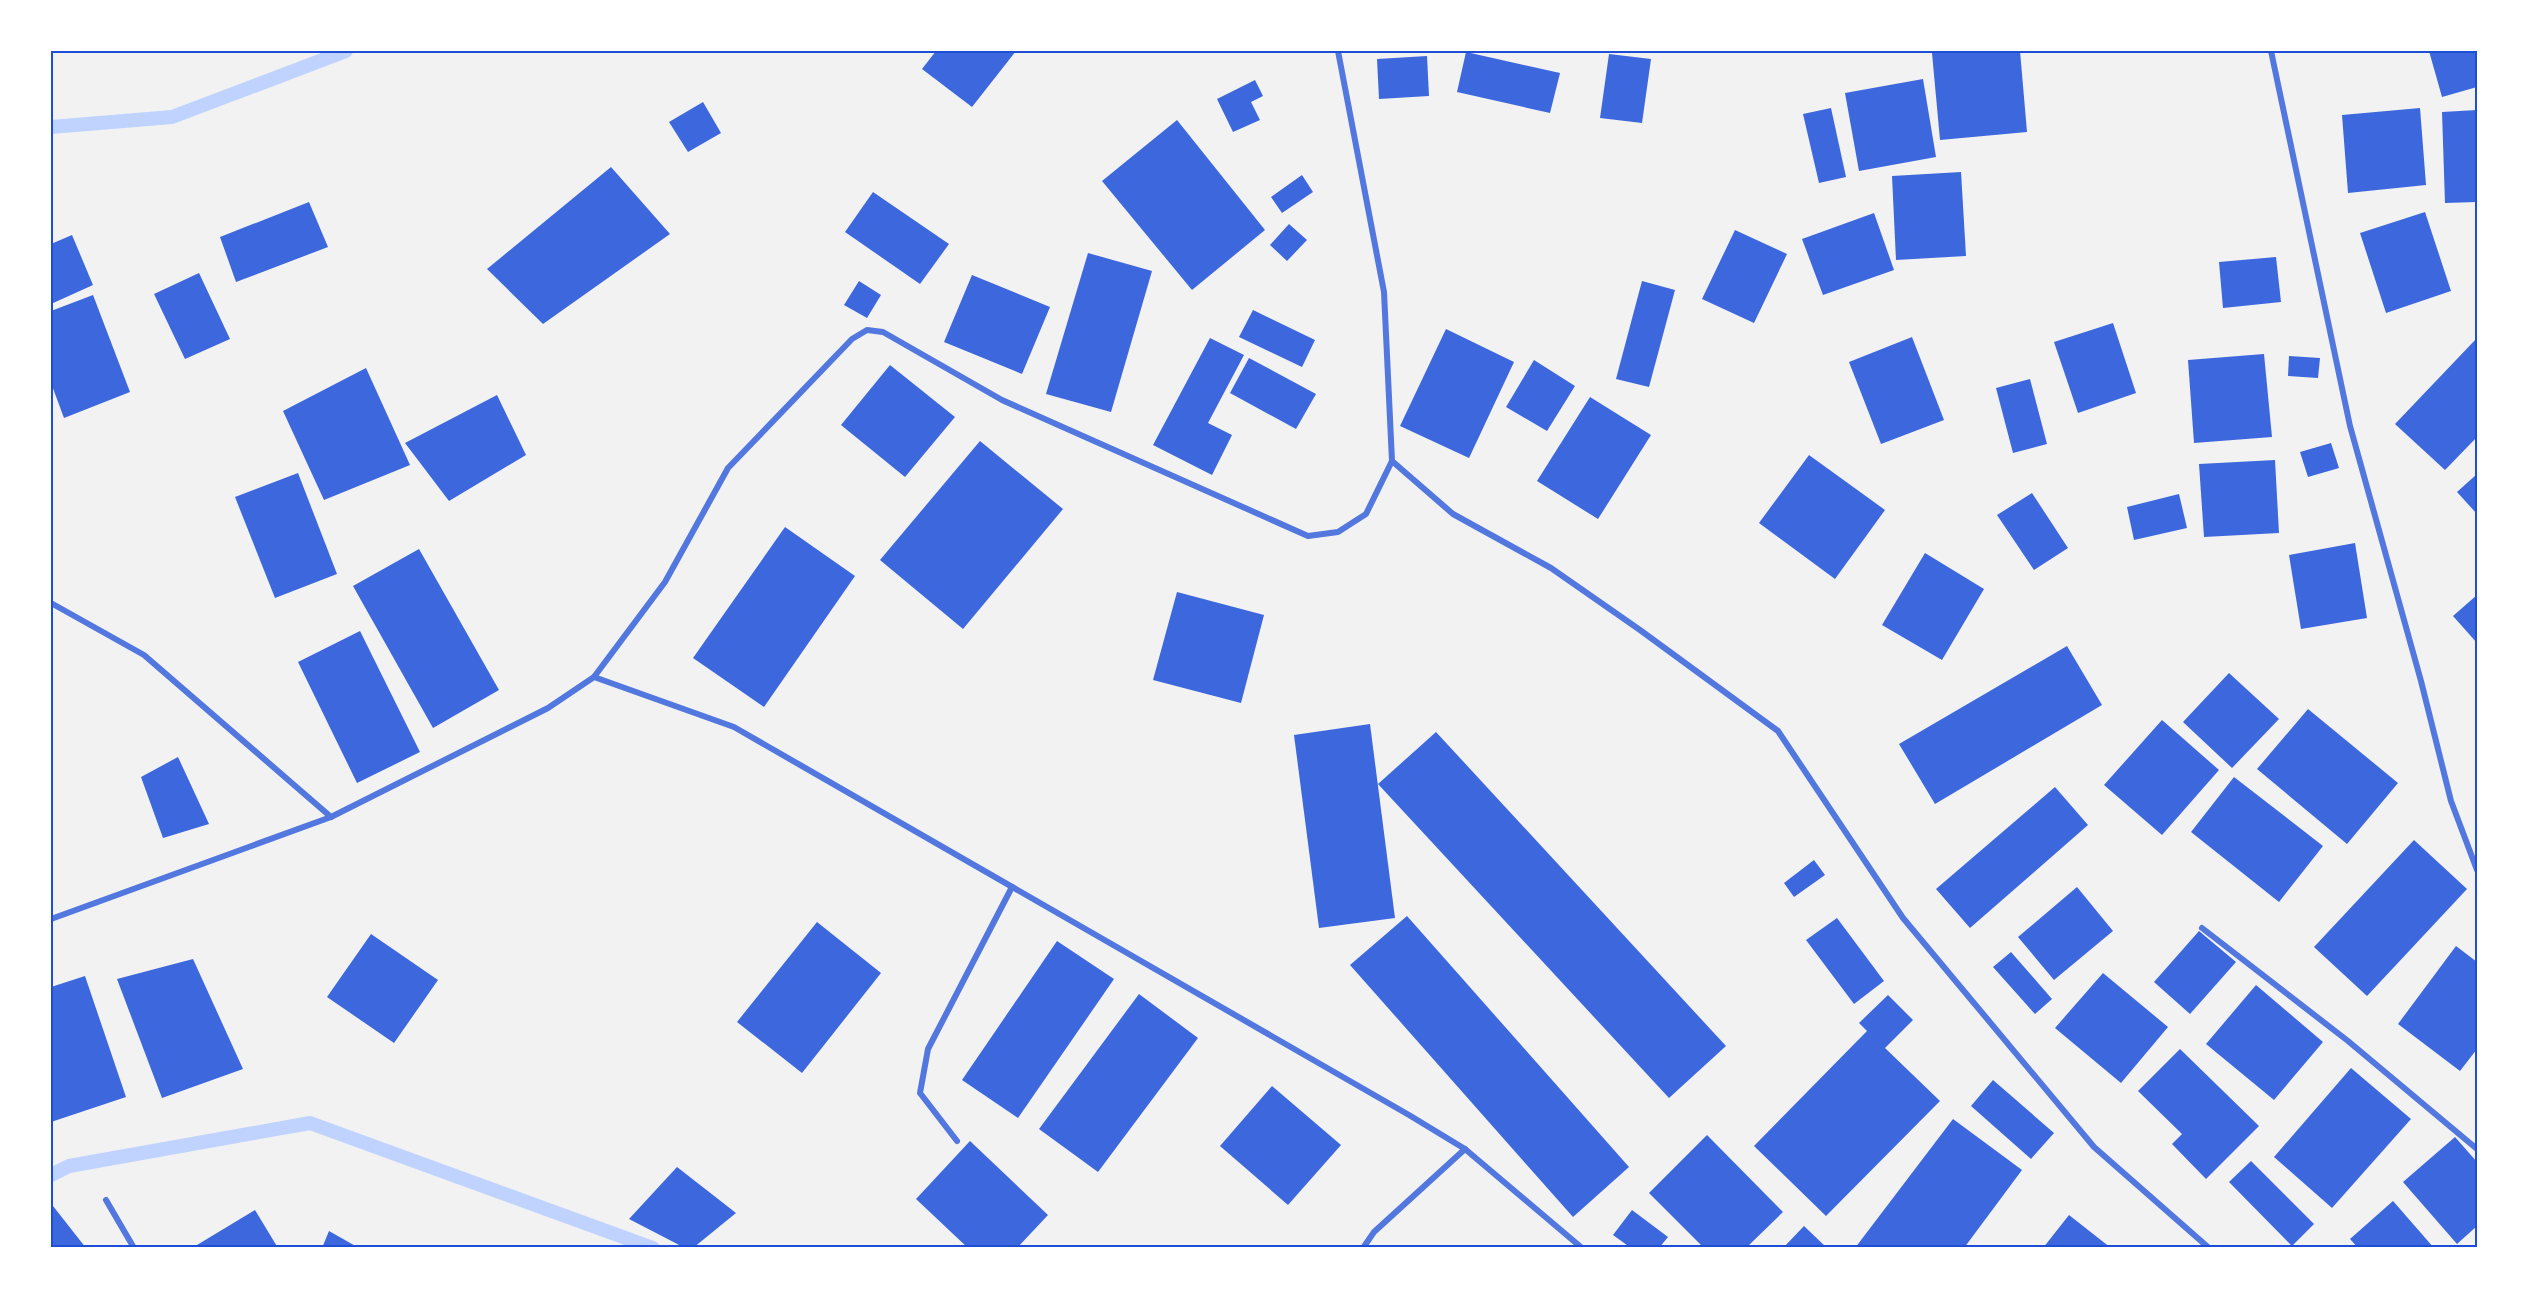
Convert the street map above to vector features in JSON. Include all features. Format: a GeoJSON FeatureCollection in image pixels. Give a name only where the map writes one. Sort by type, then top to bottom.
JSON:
{"type":"FeatureCollection","features":[{"type":"Feature","properties":{"kind":"street"},"geometry":{"type":"LineString","coordinates":[[51,919],[331,817],[548,708],[594,677],[665,582],[728,468],[852,339],[867,330],[883,332],[1002,400],[1308,536],[1338,532],[1366,514],[1392,461],[1384,292],[1338,51]]}},
{"type":"Feature","properties":{"kind":"street"},"geometry":{"type":"LineString","coordinates":[[2271,51],[2350,426],[2421,681],[2451,801],[2477,870]]}},
{"type":"Feature","properties":{"kind":"street"},"geometry":{"type":"LineString","coordinates":[[1392,461],[1453,514],[1551,568],[1778,731],[1903,918],[2094,1147],[2209,1248]]}},
{"type":"Feature","properties":{"kind":"street"},"geometry":{"type":"LineString","coordinates":[[51,603],[144,655],[331,817]]}},
{"type":"Feature","properties":{"kind":"street"},"geometry":{"type":"LineString","coordinates":[[594,677],[734,727],[1466,1149],[1582,1248]]}},
{"type":"Feature","properties":{"kind":"street"},"geometry":{"type":"LineString","coordinates":[[957,1141],[920,1093],[928,1049],[1012,887]]}},
{"type":"Feature","properties":{"kind":"street"},"geometry":{"type":"LineString","coordinates":[[2202,928],[2348,1041],[2477,1149]]}},
{"type":"Feature","properties":{"kind":"street"},"geometry":{"type":"LineString","coordinates":[[1363,1248],[1374,1232],[1466,1149]]}},
{"type":"Feature","properties":{"kind":"street"},"geometry":{"type":"LineString","coordinates":[[106,1200],[134,1248]]}},
{"type":"Feature","properties":{"kind":"building"},"geometry":{"type":"Polygon","coordinates":[[[936,51],[1016,51],[972,107],[922,69],[936,51]]]}},
{"type":"Feature","properties":{"kind":"building"},"geometry":{"type":"Polygon","coordinates":[[[2020,51],[2027,132],[1940,140],[1932,53],[2020,51]]]}},
{"type":"Feature","properties":{"kind":"building"},"geometry":{"type":"Polygon","coordinates":[[[2429,51],[2477,51],[2477,87],[2442,97],[2429,51]]]}},
{"type":"Feature","properties":{"kind":"building"},"geometry":{"type":"Polygon","coordinates":[[[1466,52],[1560,73],[1550,113],[1457,92],[1466,52]]]}},
{"type":"Feature","properties":{"kind":"building"},"geometry":{"type":"Polygon","coordinates":[[[1609,54],[1651,59],[1642,123],[1600,118],[1609,54]]]}},
{"type":"Feature","properties":{"kind":"building"},"geometry":{"type":"Polygon","coordinates":[[[1427,56],[1429,96],[1379,99],[1377,59],[1427,56]]]}},
{"type":"Feature","properties":{"kind":"building"},"geometry":{"type":"Polygon","coordinates":[[[1923,79],[1936,157],[1859,171],[1845,93],[1923,79]]]}},
{"type":"Feature","properties":{"kind":"building"},"geometry":{"type":"Polygon","coordinates":[[[1255,80],[1263,96],[1251,102],[1260,120],[1233,132],[1217,99],[1255,80]]]}},
{"type":"Feature","properties":{"kind":"building"},"geometry":{"type":"Polygon","coordinates":[[[703,102],[721,133],[688,152],[669,122],[703,102]]]}},
{"type":"Feature","properties":{"kind":"building"},"geometry":{"type":"Polygon","coordinates":[[[1831,108],[1846,177],[1819,183],[1803,114],[1831,108]]]}},
{"type":"Feature","properties":{"kind":"building"},"geometry":{"type":"Polygon","coordinates":[[[2420,108],[2426,185],[2348,193],[2342,115],[2420,108]]]}},
{"type":"Feature","properties":{"kind":"building"},"geometry":{"type":"Polygon","coordinates":[[[2477,110],[2477,202],[2445,203],[2442,112],[2477,110]]]}},
{"type":"Feature","properties":{"kind":"building"},"geometry":{"type":"Polygon","coordinates":[[[1177,120],[1265,230],[1192,290],[1102,181],[1177,120]]]}},
{"type":"Feature","properties":{"kind":"building"},"geometry":{"type":"Polygon","coordinates":[[[611,167],[670,234],[543,324],[487,269],[611,167]]]}},
{"type":"Feature","properties":{"kind":"building"},"geometry":{"type":"Polygon","coordinates":[[[1961,172],[1966,256],[1896,260],[1892,176],[1961,172]]]}},
{"type":"Feature","properties":{"kind":"building"},"geometry":{"type":"Polygon","coordinates":[[[1302,175],[1313,192],[1282,213],[1271,197],[1302,175]]]}},
{"type":"Feature","properties":{"kind":"building"},"geometry":{"type":"Polygon","coordinates":[[[873,192],[949,244],[920,284],[845,232],[873,192]]]}},
{"type":"Feature","properties":{"kind":"building"},"geometry":{"type":"Polygon","coordinates":[[[309,202],[328,247],[236,282],[220,237],[309,202]]]}},
{"type":"Feature","properties":{"kind":"building"},"geometry":{"type":"Polygon","coordinates":[[[2425,212],[2451,291],[2386,313],[2360,233],[2425,212]]]}},
{"type":"Feature","properties":{"kind":"building"},"geometry":{"type":"Polygon","coordinates":[[[1874,213],[1894,270],[1823,295],[1802,239],[1874,213]]]}},
{"type":"Feature","properties":{"kind":"building"},"geometry":{"type":"Polygon","coordinates":[[[1289,224],[1307,240],[1287,261],[1270,245],[1289,224]]]}},
{"type":"Feature","properties":{"kind":"building"},"geometry":{"type":"Polygon","coordinates":[[[1735,230],[1787,254],[1754,323],[1702,299],[1735,230]]]}},
{"type":"Feature","properties":{"kind":"building"},"geometry":{"type":"Polygon","coordinates":[[[72,235],[93,285],[51,304],[51,244],[72,235]]]}},
{"type":"Feature","properties":{"kind":"building"},"geometry":{"type":"Polygon","coordinates":[[[1088,253],[1152,271],[1111,412],[1046,394],[1088,253]]]}},
{"type":"Feature","properties":{"kind":"building"},"geometry":{"type":"Polygon","coordinates":[[[2276,257],[2281,302],[2223,308],[2219,262],[2276,257]]]}},
{"type":"Feature","properties":{"kind":"building"},"geometry":{"type":"Polygon","coordinates":[[[199,273],[230,339],[185,359],[154,294],[199,273]]]}},
{"type":"Feature","properties":{"kind":"building"},"geometry":{"type":"Polygon","coordinates":[[[972,275],[1050,307],[1022,374],[944,342],[972,275]]]}},
{"type":"Feature","properties":{"kind":"building"},"geometry":{"type":"Polygon","coordinates":[[[859,281],[881,295],[867,318],[844,305],[859,281]]]}},
{"type":"Feature","properties":{"kind":"building"},"geometry":{"type":"Polygon","coordinates":[[[1642,281],[1675,290],[1649,387],[1616,379],[1642,281]]]}},
{"type":"Feature","properties":{"kind":"building"},"geometry":{"type":"Polygon","coordinates":[[[93,295],[130,392],[64,418],[51,383],[51,311],[93,295]]]}},
{"type":"Feature","properties":{"kind":"building"},"geometry":{"type":"Polygon","coordinates":[[[1253,310],[1315,340],[1302,367],[1239,337],[1253,310]]]}},
{"type":"Feature","properties":{"kind":"building"},"geometry":{"type":"Polygon","coordinates":[[[2113,323],[2136,393],[2078,413],[2054,342],[2113,323]]]}},
{"type":"Feature","properties":{"kind":"building"},"geometry":{"type":"Polygon","coordinates":[[[1446,329],[1514,362],[1469,458],[1400,426],[1446,329]]]}},
{"type":"Feature","properties":{"kind":"building"},"geometry":{"type":"Polygon","coordinates":[[[1912,337],[1944,420],[1881,444],[1849,362],[1912,337]]]}},
{"type":"Feature","properties":{"kind":"building"},"geometry":{"type":"Polygon","coordinates":[[[1210,338],[1244,355],[1208,423],[1232,435],[1212,475],[1153,445],[1210,338]]]}},
{"type":"Feature","properties":{"kind":"building"},"geometry":{"type":"Polygon","coordinates":[[[2477,338],[2477,437],[2445,470],[2395,424],[2477,338]]]}},
{"type":"Feature","properties":{"kind":"building"},"geometry":{"type":"Polygon","coordinates":[[[2264,354],[2272,437],[2194,443],[2188,360],[2264,354]]]}},
{"type":"Feature","properties":{"kind":"building"},"geometry":{"type":"Polygon","coordinates":[[[2289,356],[2320,358],[2318,378],[2288,376],[2289,356]]]}},
{"type":"Feature","properties":{"kind":"building"},"geometry":{"type":"Polygon","coordinates":[[[1249,358],[1316,394],[1296,429],[1230,393],[1249,358]]]}},
{"type":"Feature","properties":{"kind":"building"},"geometry":{"type":"Polygon","coordinates":[[[1534,360],[1575,386],[1547,431],[1506,407],[1534,360]]]}},
{"type":"Feature","properties":{"kind":"building"},"geometry":{"type":"Polygon","coordinates":[[[890,365],[955,417],[905,477],[841,425],[890,365]]]}},
{"type":"Feature","properties":{"kind":"building"},"geometry":{"type":"Polygon","coordinates":[[[366,368],[410,465],[324,500],[283,411],[366,368]]]}},
{"type":"Feature","properties":{"kind":"building"},"geometry":{"type":"Polygon","coordinates":[[[2030,379],[2047,444],[2013,453],[1996,388],[2030,379]]]}},
{"type":"Feature","properties":{"kind":"building"},"geometry":{"type":"Polygon","coordinates":[[[497,395],[526,455],[449,501],[405,443],[497,395]]]}},
{"type":"Feature","properties":{"kind":"building"},"geometry":{"type":"Polygon","coordinates":[[[1590,397],[1651,435],[1598,519],[1537,481],[1590,397]]]}},
{"type":"Feature","properties":{"kind":"building"},"geometry":{"type":"Polygon","coordinates":[[[980,441],[1063,509],[963,629],[880,560],[980,441]]]}},
{"type":"Feature","properties":{"kind":"building"},"geometry":{"type":"Polygon","coordinates":[[[2331,443],[2339,468],[2308,477],[2300,452],[2331,443]]]}},
{"type":"Feature","properties":{"kind":"building"},"geometry":{"type":"Polygon","coordinates":[[[1809,455],[1885,510],[1835,579],[1759,523],[1809,455]]]}},
{"type":"Feature","properties":{"kind":"building"},"geometry":{"type":"Polygon","coordinates":[[[2275,460],[2279,533],[2204,537],[2199,464],[2275,460]]]}},
{"type":"Feature","properties":{"kind":"building"},"geometry":{"type":"Polygon","coordinates":[[[298,473],[337,574],[275,598],[235,497],[298,473]]]}},
{"type":"Feature","properties":{"kind":"building"},"geometry":{"type":"Polygon","coordinates":[[[2477,474],[2477,514],[2457,492],[2477,474]]]}},
{"type":"Feature","properties":{"kind":"building"},"geometry":{"type":"Polygon","coordinates":[[[2032,493],[2068,548],[2034,570],[1997,515],[2032,493]]]}},
{"type":"Feature","properties":{"kind":"building"},"geometry":{"type":"Polygon","coordinates":[[[2179,494],[2187,528],[2134,540],[2127,507],[2179,494]]]}},
{"type":"Feature","properties":{"kind":"building"},"geometry":{"type":"Polygon","coordinates":[[[785,527],[855,576],[764,707],[693,658],[785,527]]]}},
{"type":"Feature","properties":{"kind":"building"},"geometry":{"type":"Polygon","coordinates":[[[2355,543],[2367,618],[2301,629],[2289,555],[2355,543]]]}},
{"type":"Feature","properties":{"kind":"building"},"geometry":{"type":"Polygon","coordinates":[[[419,549],[499,690],[433,728],[353,586],[419,549]]]}},
{"type":"Feature","properties":{"kind":"building"},"geometry":{"type":"Polygon","coordinates":[[[1925,553],[1984,589],[1942,660],[1882,625],[1925,553]]]}},
{"type":"Feature","properties":{"kind":"building"},"geometry":{"type":"Polygon","coordinates":[[[1177,592],[1264,615],[1241,703],[1153,680],[1177,592]]]}},
{"type":"Feature","properties":{"kind":"building"},"geometry":{"type":"Polygon","coordinates":[[[2477,595],[2477,643],[2453,616],[2477,595]]]}},
{"type":"Feature","properties":{"kind":"building"},"geometry":{"type":"Polygon","coordinates":[[[360,631],[420,752],[357,783],[298,662],[360,631]]]}},
{"type":"Feature","properties":{"kind":"building"},"geometry":{"type":"Polygon","coordinates":[[[2067,646],[2102,705],[1935,804],[1899,744],[2067,646]]]}},
{"type":"Feature","properties":{"kind":"building"},"geometry":{"type":"Polygon","coordinates":[[[2229,673],[2279,719],[2232,768],[2183,722],[2229,673]]]}},
{"type":"Feature","properties":{"kind":"building"},"geometry":{"type":"Polygon","coordinates":[[[2308,709],[2398,783],[2347,844],[2257,769],[2308,709]]]}},
{"type":"Feature","properties":{"kind":"building"},"geometry":{"type":"Polygon","coordinates":[[[2162,720],[2219,770],[2162,835],[2104,785],[2162,720]]]}},
{"type":"Feature","properties":{"kind":"building"},"geometry":{"type":"Polygon","coordinates":[[[1370,724],[1395,918],[1319,928],[1294,735],[1370,724]]]}},
{"type":"Feature","properties":{"kind":"building"},"geometry":{"type":"Polygon","coordinates":[[[1436,732],[1726,1046],[1669,1098],[1378,784],[1436,732]]]}},
{"type":"Feature","properties":{"kind":"building"},"geometry":{"type":"Polygon","coordinates":[[[178,757],[209,824],[163,838],[141,777],[178,757]]]}},
{"type":"Feature","properties":{"kind":"building"},"geometry":{"type":"Polygon","coordinates":[[[2234,777],[2323,846],[2279,902],[2191,832],[2234,777]]]}},
{"type":"Feature","properties":{"kind":"building"},"geometry":{"type":"Polygon","coordinates":[[[2055,787],[2088,825],[1970,928],[1936,889],[2055,787]]]}},
{"type":"Feature","properties":{"kind":"building"},"geometry":{"type":"Polygon","coordinates":[[[2414,840],[2467,889],[2367,996],[2314,947],[2414,840]]]}},
{"type":"Feature","properties":{"kind":"building"},"geometry":{"type":"Polygon","coordinates":[[[1814,860],[1825,875],[1794,897],[1784,883],[1814,860]]]}},
{"type":"Feature","properties":{"kind":"building"},"geometry":{"type":"Polygon","coordinates":[[[2077,887],[2113,931],[2054,980],[2018,937],[2077,887]]]}},
{"type":"Feature","properties":{"kind":"building"},"geometry":{"type":"Polygon","coordinates":[[[1407,916],[1629,1167],[1573,1217],[1350,965],[1407,916]]]}},
{"type":"Feature","properties":{"kind":"building"},"geometry":{"type":"Polygon","coordinates":[[[1837,918],[1884,981],[1854,1004],[1806,940],[1837,918]]]}},
{"type":"Feature","properties":{"kind":"building"},"geometry":{"type":"Polygon","coordinates":[[[817,922],[881,973],[802,1073],[737,1022],[817,922]]]}},
{"type":"Feature","properties":{"kind":"building"},"geometry":{"type":"Polygon","coordinates":[[[2199,931],[2236,962],[2190,1014],[2154,982],[2199,931]]]}},
{"type":"Feature","properties":{"kind":"building"},"geometry":{"type":"Polygon","coordinates":[[[371,934],[438,980],[394,1043],[327,997],[371,934]]]}},
{"type":"Feature","properties":{"kind":"building"},"geometry":{"type":"Polygon","coordinates":[[[1057,941],[1114,979],[1018,1118],[962,1080],[1057,941]]]}},
{"type":"Feature","properties":{"kind":"building"},"geometry":{"type":"Polygon","coordinates":[[[2456,946],[2477,962],[2477,1049],[2460,1071],[2398,1024],[2456,946]]]}},
{"type":"Feature","properties":{"kind":"building"},"geometry":{"type":"Polygon","coordinates":[[[2011,952],[2052,999],[2035,1014],[1993,967],[2011,952]]]}},
{"type":"Feature","properties":{"kind":"building"},"geometry":{"type":"Polygon","coordinates":[[[193,959],[243,1069],[162,1098],[117,979],[193,959]]]}},
{"type":"Feature","properties":{"kind":"building"},"geometry":{"type":"Polygon","coordinates":[[[2103,973],[2168,1027],[2121,1083],[2055,1028],[2103,973]]]}},
{"type":"Feature","properties":{"kind":"building"},"geometry":{"type":"Polygon","coordinates":[[[85,976],[126,1097],[51,1122],[51,987],[85,976]]]}},
{"type":"Feature","properties":{"kind":"building"},"geometry":{"type":"Polygon","coordinates":[[[2256,985],[2323,1042],[2274,1100],[2206,1044],[2256,985]]]}},
{"type":"Feature","properties":{"kind":"building"},"geometry":{"type":"Polygon","coordinates":[[[1139,994],[1198,1038],[1098,1172],[1039,1129],[1139,994]]]}},
{"type":"Feature","properties":{"kind":"building"},"geometry":{"type":"Polygon","coordinates":[[[1888,995],[1913,1020],[1885,1048],[1940,1101],[1826,1216],[1754,1146],[1867,1031],[1859,1023],[1888,995]]]}},
{"type":"Feature","properties":{"kind":"building"},"geometry":{"type":"Polygon","coordinates":[[[2180,1049],[2259,1126],[2206,1179],[2172,1144],[2182,1134],[2138,1091],[2180,1049]]]}},
{"type":"Feature","properties":{"kind":"building"},"geometry":{"type":"Polygon","coordinates":[[[2351,1068],[2411,1119],[2332,1208],[2274,1157],[2351,1068]]]}},
{"type":"Feature","properties":{"kind":"building"},"geometry":{"type":"Polygon","coordinates":[[[1993,1080],[2054,1133],[2031,1159],[1971,1106],[1993,1080]]]}},
{"type":"Feature","properties":{"kind":"building"},"geometry":{"type":"Polygon","coordinates":[[[1272,1086],[1341,1145],[1288,1205],[1220,1146],[1272,1086]]]}},
{"type":"Feature","properties":{"kind":"building"},"geometry":{"type":"Polygon","coordinates":[[[1953,1119],[2022,1170],[1964,1248],[1855,1248],[1953,1119]]]}},
{"type":"Feature","properties":{"kind":"building"},"geometry":{"type":"Polygon","coordinates":[[[1707,1135],[1783,1212],[1746,1248],[1704,1248],[1649,1193],[1707,1135]]]}},
{"type":"Feature","properties":{"kind":"building"},"geometry":{"type":"Polygon","coordinates":[[[2455,1137],[2477,1162],[2477,1226],[2457,1244],[2403,1182],[2455,1137]]]}},
{"type":"Feature","properties":{"kind":"building"},"geometry":{"type":"Polygon","coordinates":[[[970,1141],[1048,1215],[1017,1248],[968,1248],[916,1199],[970,1141]]]}},
{"type":"Feature","properties":{"kind":"building"},"geometry":{"type":"Polygon","coordinates":[[[2251,1161],[2314,1224],[2292,1246],[2229,1182],[2251,1161]]]}},
{"type":"Feature","properties":{"kind":"building"},"geometry":{"type":"Polygon","coordinates":[[[677,1167],[736,1213],[693,1248],[685,1248],[629,1219],[677,1167]]]}},
{"type":"Feature","properties":{"kind":"building"},"geometry":{"type":"Polygon","coordinates":[[[2393,1201],[2434,1248],[2358,1248],[2350,1239],[2393,1201]]]}},
{"type":"Feature","properties":{"kind":"building"},"geometry":{"type":"Polygon","coordinates":[[[53,1206],[86,1248],[51,1248],[51,1207],[53,1206]]]}},
{"type":"Feature","properties":{"kind":"building"},"geometry":{"type":"Polygon","coordinates":[[[255,1210],[278,1248],[192,1248],[255,1210]]]}},
{"type":"Feature","properties":{"kind":"building"},"geometry":{"type":"Polygon","coordinates":[[[1632,1210],[1668,1237],[1659,1248],[1631,1248],[1613,1235],[1632,1210]]]}},
{"type":"Feature","properties":{"kind":"building"},"geometry":{"type":"Polygon","coordinates":[[[2069,1215],[2111,1248],[2043,1248],[2069,1215]]]}},
{"type":"Feature","properties":{"kind":"building"},"geometry":{"type":"Polygon","coordinates":[[[1804,1226],[1827,1248],[1783,1248],[1804,1226]]]}},
{"type":"Feature","properties":{"kind":"building"},"geometry":{"type":"Polygon","coordinates":[[[329,1231],[359,1248],[322,1248],[329,1231]]]}},
{"type":"Feature","properties":{"kind":"waterway"},"geometry":{"type":"LineString","coordinates":[[51,127],[172,117],[346,51]]}},
{"type":"Feature","properties":{"kind":"waterway"},"geometry":{"type":"LineString","coordinates":[[51,1175],[69,1166],[310,1123],[653,1248]]}}]}
